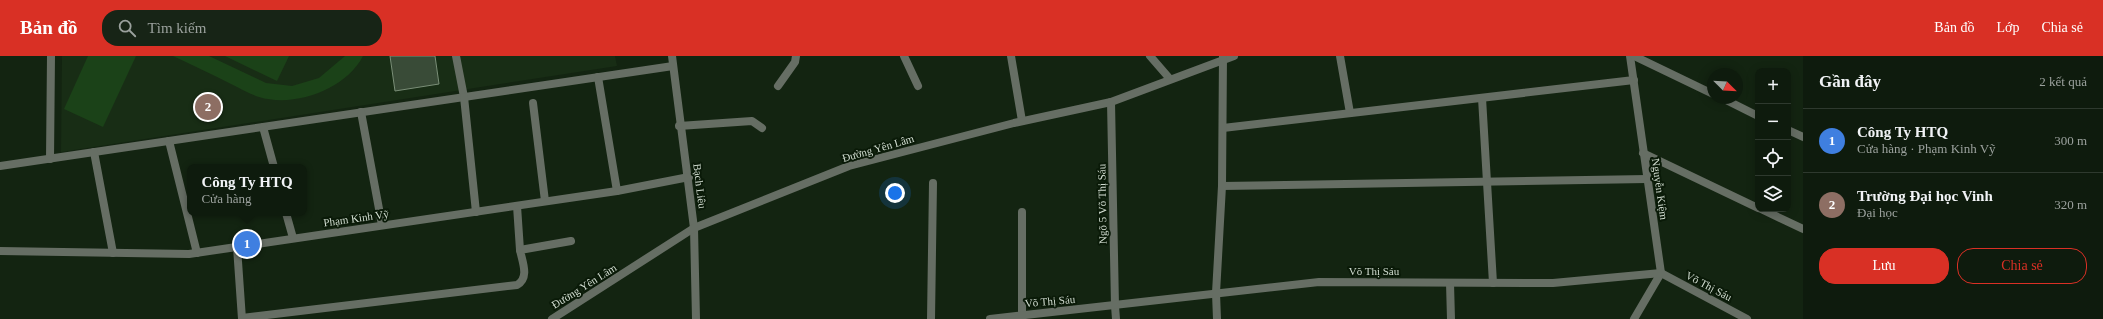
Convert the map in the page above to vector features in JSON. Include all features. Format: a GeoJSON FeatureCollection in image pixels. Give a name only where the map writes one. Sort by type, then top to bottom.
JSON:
{"type":"FeatureCollection","features":[{"type":"Feature","properties":{"kind":"street"},"geometry":{"type":"LineString","coordinates":[[50,159],[51,56]]}},
{"type":"Feature","properties":{"kind":"street"},"geometry":{"type":"LineString","coordinates":[[456,56],[464,97],[476,212]]}},
{"type":"Feature","properties":{"kind":"street","name":"Bạch Liêu"},"geometry":{"type":"LineString","coordinates":[[672,56],[679,126],[689,178],[694,228],[696,319]]}},
{"type":"Feature","properties":{"kind":"street"},"geometry":{"type":"LineString","coordinates":[[778,86],[795,62],[796,56]]}},
{"type":"Feature","properties":{"kind":"street"},"geometry":{"type":"LineString","coordinates":[[904,56],[918,86]]}},
{"type":"Feature","properties":{"kind":"street"},"geometry":{"type":"LineString","coordinates":[[1011,56],[1022,121]]}},
{"type":"Feature","properties":{"kind":"street"},"geometry":{"type":"LineString","coordinates":[[1150,56],[1170,79]]}},
{"type":"Feature","properties":{"kind":"street","name":"Đường Yên Lâm"},"geometry":{"type":"LineString","coordinates":[[552,319],[694,228],[849,166],[1022,121],[1111,102],[1223,57],[1234,56]]}},
{"type":"Feature","properties":{"kind":"street"},"geometry":{"type":"LineString","coordinates":[[1340,56],[1350,113]]}},
{"type":"Feature","properties":{"kind":"street","name":"Nguyễn Kiệm"},"geometry":{"type":"LineString","coordinates":[[1630,56],[1661,273]]}},
{"type":"Feature","properties":{"kind":"street"},"geometry":{"type":"LineString","coordinates":[[1634,56],[1707,91]]}},
{"type":"Feature","properties":{"kind":"street"},"geometry":{"type":"LineString","coordinates":[[1217,319],[1216,294],[1222,186],[1223,57]]}},
{"type":"Feature","properties":{"kind":"street"},"geometry":{"type":"LineString","coordinates":[[0,166],[673,66]]}},
{"type":"Feature","properties":{"kind":"street"},"geometry":{"type":"LineString","coordinates":[[598,78],[618,191]]}},
{"type":"Feature","properties":{"kind":"street"},"geometry":{"type":"LineString","coordinates":[[1223,128],[1634,80]]}},
{"type":"Feature","properties":{"kind":"street"},"geometry":{"type":"LineString","coordinates":[[1482,98],[1493,283]]}},
{"type":"Feature","properties":{"kind":"street","name":"Ngõ 5 Võ Thị Sáu"},"geometry":{"type":"LineString","coordinates":[[1111,102],[1116,319]]}},
{"type":"Feature","properties":{"kind":"street"},"geometry":{"type":"LineString","coordinates":[[532,103],[545,202]]}},
{"type":"Feature","properties":{"kind":"street"},"geometry":{"type":"LineString","coordinates":[[1734,104],[1755,114]]}},
{"type":"Feature","properties":{"kind":"street"},"geometry":{"type":"LineString","coordinates":[[361,112],[382,225]]}},
{"type":"Feature","properties":{"kind":"street"},"geometry":{"type":"LineString","coordinates":[[679,126],[752,121],[762,128]]}},
{"type":"Feature","properties":{"kind":"street"},"geometry":{"type":"LineString","coordinates":[[263,127],[273,164]]}},
{"type":"Feature","properties":{"kind":"street"},"geometry":{"type":"LineString","coordinates":[[1791,131],[1803,137]]}},
{"type":"Feature","properties":{"kind":"street"},"geometry":{"type":"LineString","coordinates":[[169,141],[187,213]]}},
{"type":"Feature","properties":{"kind":"street"},"geometry":{"type":"LineString","coordinates":[[94,152],[113,253]]}},
{"type":"Feature","properties":{"kind":"street"},"geometry":{"type":"LineString","coordinates":[[1643,153],[1755,206]]}},
{"type":"Feature","properties":{"kind":"street","name":"Phạm Kinh Vỹ"},"geometry":{"type":"LineString","coordinates":[[0,252],[197,253],[618,191],[689,178]]}},
{"type":"Feature","properties":{"kind":"street"},"geometry":{"type":"LineString","coordinates":[[1222,186],[1647,179]]}},
{"type":"Feature","properties":{"kind":"street"},"geometry":{"type":"LineString","coordinates":[[931,319],[933,183]]}},
{"type":"Feature","properties":{"kind":"street"},"geometry":{"type":"LineString","coordinates":[[237,247],[242,319],[517,285],[522,281],[524,276],[520,250],[517,206]]}},
{"type":"Feature","properties":{"kind":"street"},"geometry":{"type":"LineString","coordinates":[[1022,212],[1022,317]]}},
{"type":"Feature","properties":{"kind":"street"},"geometry":{"type":"LineString","coordinates":[[1767,212],[1803,229]]}},
{"type":"Feature","properties":{"kind":"street"},"geometry":{"type":"LineString","coordinates":[[188,216],[197,253]]}},
{"type":"Feature","properties":{"kind":"street"},"geometry":{"type":"LineString","coordinates":[[287,216],[293,238]]}},
{"type":"Feature","properties":{"kind":"street"},"geometry":{"type":"LineString","coordinates":[[520,250],[572,241]]}},
{"type":"Feature","properties":{"kind":"street"},"geometry":{"type":"LineString","coordinates":[[1634,319],[1661,273]]}},
{"type":"Feature","properties":{"kind":"street","name":"Võ Thị Sáu"},"geometry":{"type":"LineString","coordinates":[[990,319],[1022,317],[1319,282],[1553,283],[1661,273],[1747,319]]}},
{"type":"Feature","properties":{"kind":"street"},"geometry":{"type":"LineString","coordinates":[[1450,283],[1451,319]]}},
{"type":"Feature","properties":{"kind":"shaded area"},"geometry":{"type":"Polygon","coordinates":[[[62,56],[615,56],[617,66],[61,152],[62,56]]]}},
{"type":"Feature","properties":{"kind":"shaded area"},"geometry":{"type":"Polygon","coordinates":[[[88,56],[136,56],[103,127],[64,109],[88,56]]]}},
{"type":"Feature","properties":{"kind":"shaded area"},"geometry":{"type":"Polygon","coordinates":[[[173,56],[209,56],[266,83],[292,86],[319,78],[345,56],[363,56],[355,68],[345,78],[318,93],[303,98],[273,100],[248,93],[173,56]]]}},
{"type":"Feature","properties":{"kind":"shaded area"},"geometry":{"type":"Polygon","coordinates":[[[225,56],[289,56],[277,81],[225,56]]]}},
{"type":"Feature","properties":{"kind":"building"},"geometry":{"type":"Polygon","coordinates":[[[390,56],[435,56],[439,84],[395,91],[390,56]]]}},
{"type":"Feature","properties":{"kind":"place","name":"Trường Đại học Vinh"},"geometry":{"type":"Point","coordinates":[208,107]}},
{"type":"Feature","properties":{"kind":"place","name":"Công Ty HTQ"},"geometry":{"type":"Point","coordinates":[247,244]}}]}
